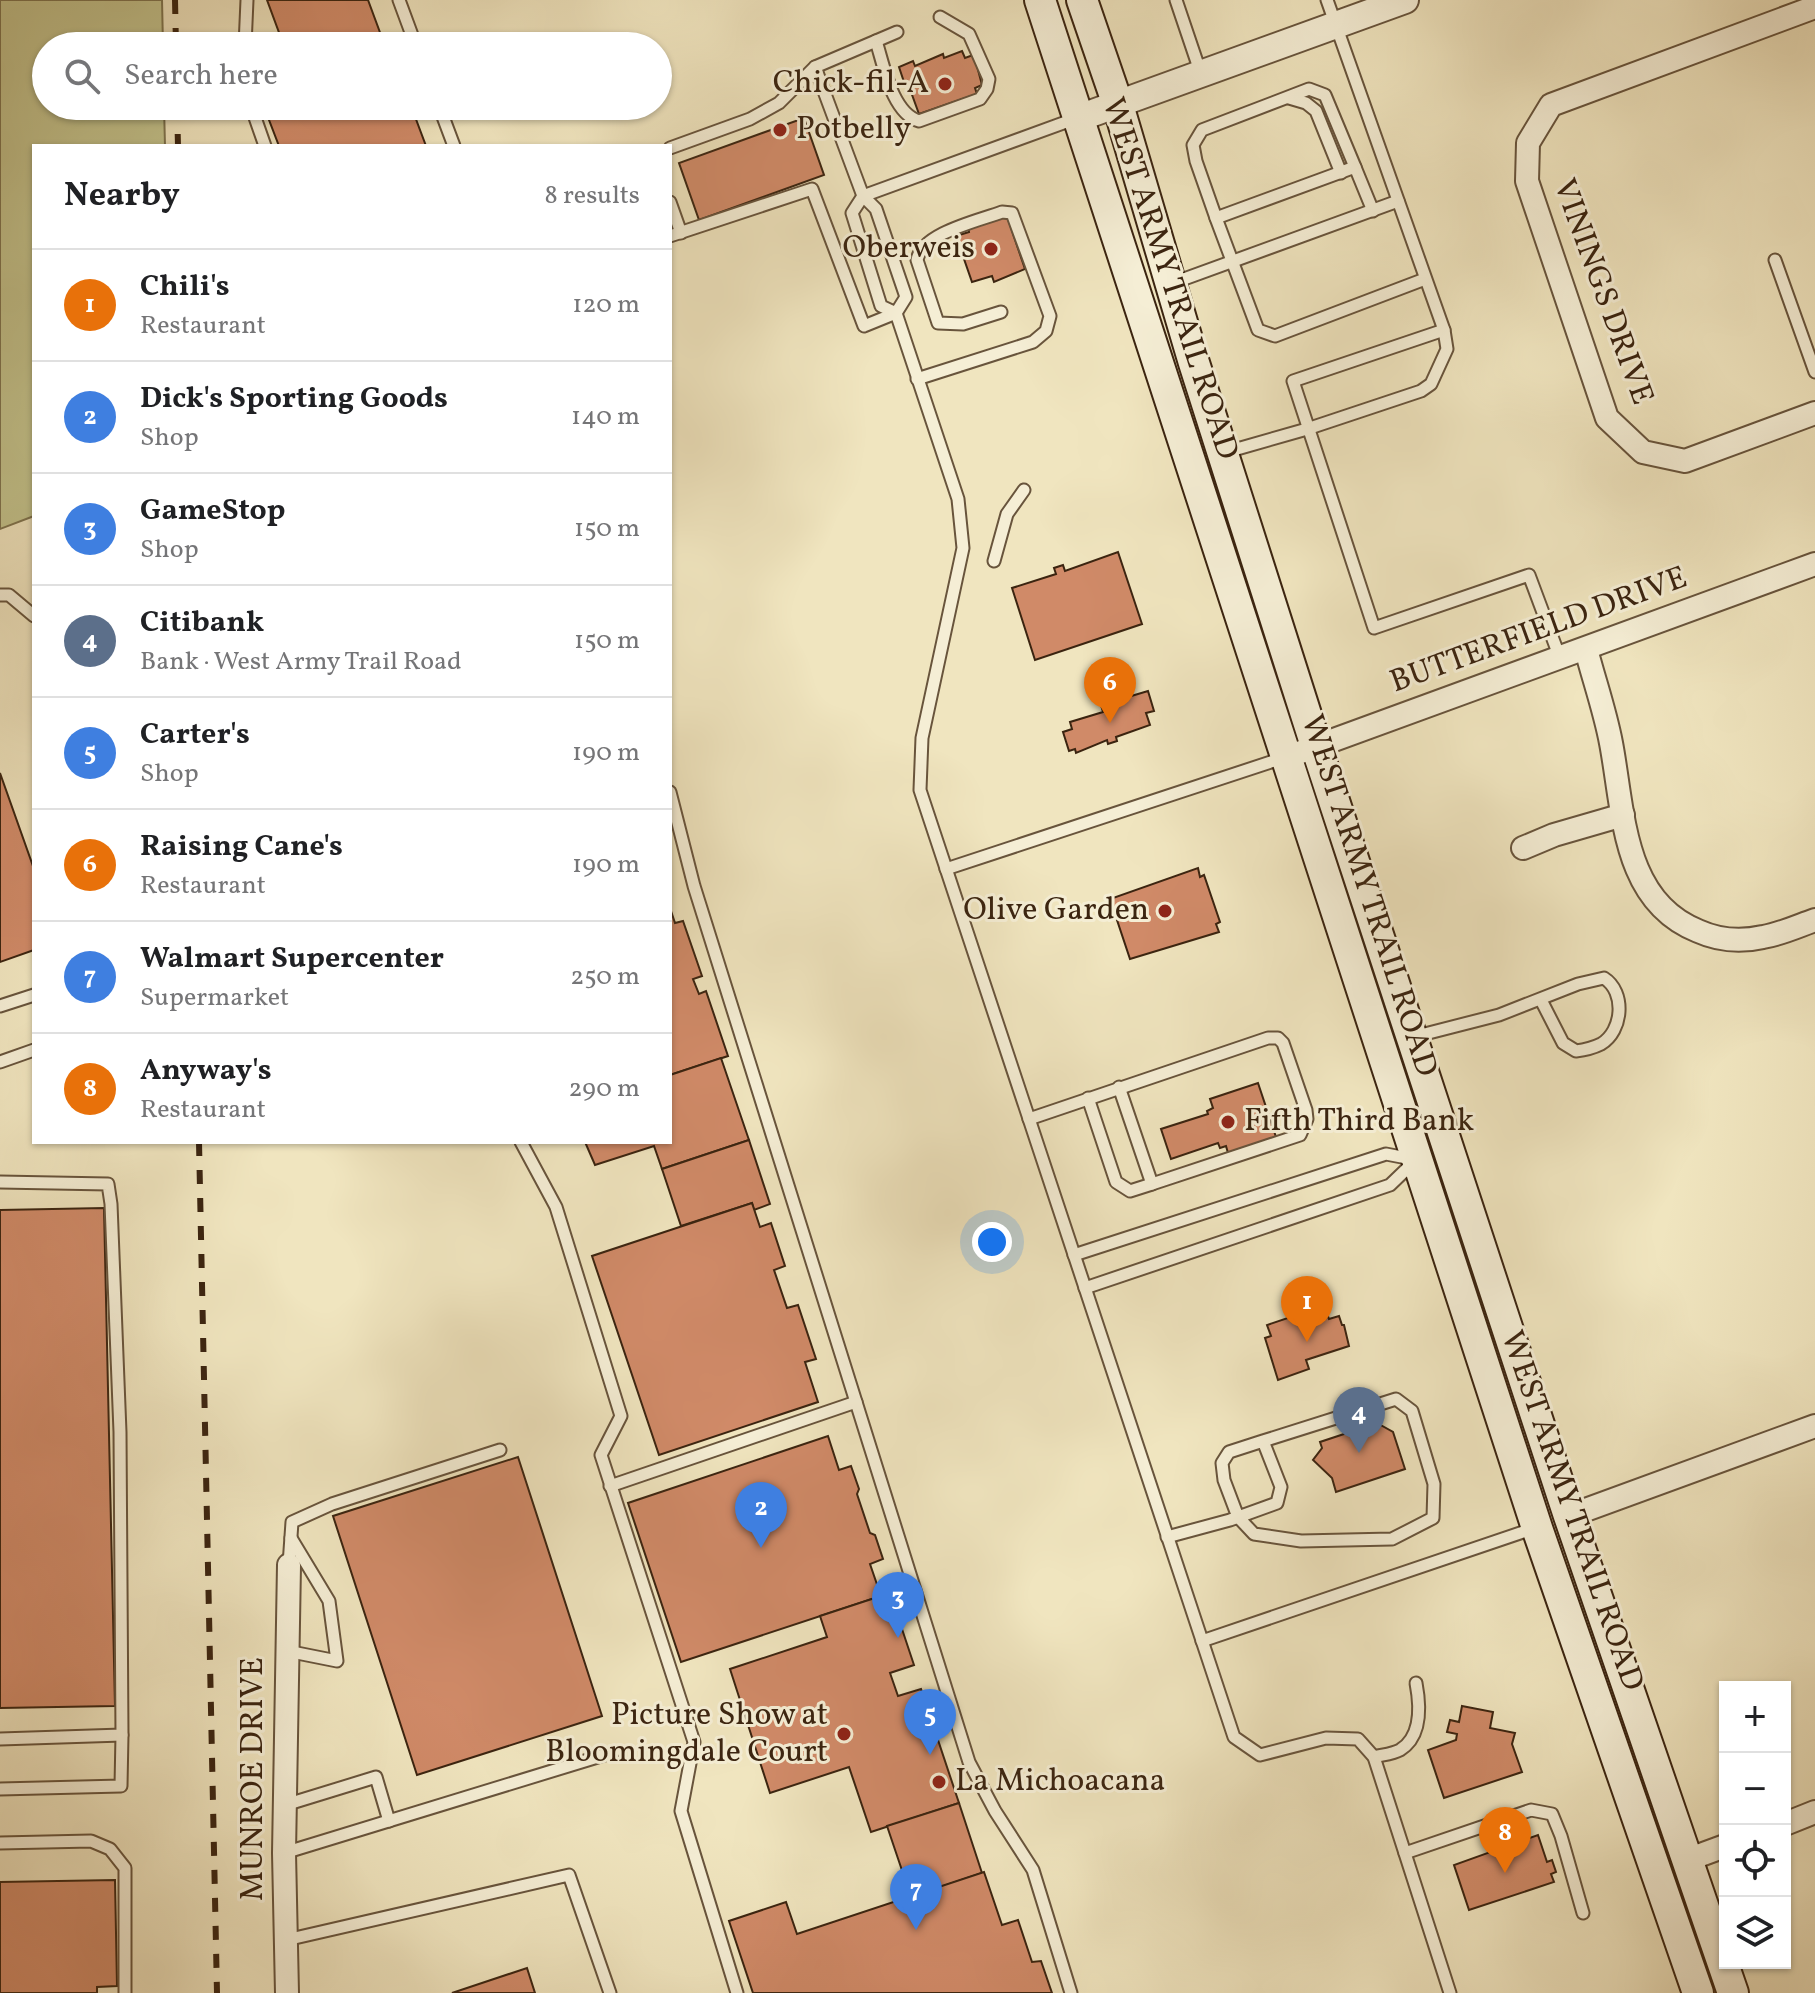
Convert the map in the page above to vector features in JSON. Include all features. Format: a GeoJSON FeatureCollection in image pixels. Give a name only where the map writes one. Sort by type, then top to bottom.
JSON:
{"type":"FeatureCollection","features":[{"type":"Feature","properties":{"kind":"main road","name":"WEST ARMY TRAIL ROAD"},"geometry":{"type":"LineString","coordinates":[[1040,0],[1537,1528],[1698,1993]]}},
{"type":"Feature","properties":{"kind":"main road","name":"WEST ARMY TRAIL ROAD"},"geometry":{"type":"LineString","coordinates":[[1082,0],[1118,105],[1170,284],[1316,746],[1569,1516],[1733,1993]]}},
{"type":"Feature","properties":{"kind":"main road"},"geometry":{"type":"LineString","coordinates":[[1417,1160],[1450,1151]]}},
{"type":"Feature","properties":{"kind":"main road"},"geometry":{"type":"LineString","coordinates":[[1537,1528],[1582,1552]]}},
{"type":"Feature","properties":{"kind":"street"},"geometry":{"type":"LineString","coordinates":[[1079,118],[1201,74],[1331,12],[1405,0]]}},
{"type":"Feature","properties":{"kind":"street","name":"VININGS DRIVE"},"geometry":{"type":"LineString","coordinates":[[1815,7],[1551,105],[1528,143],[1527,181],[1607,418],[1643,452],[1685,461],[1815,413]]}},
{"type":"Feature","properties":{"kind":"street","name":"BUTTERFIELD DRIVE"},"geometry":{"type":"LineString","coordinates":[[1285,758],[1815,564]]}},
{"type":"Feature","properties":{"kind":"street"},"geometry":{"type":"LineString","coordinates":[[1586,649],[1611,740],[1632,856],[1644,887],[1660,907],[1683,926],[1715,937],[1742,940],[1770,936],[1815,920]]}},
{"type":"Feature","properties":{"kind":"street"},"geometry":{"type":"LineString","coordinates":[[1523,848],[1554,835],[1623,815]]}},
{"type":"Feature","properties":{"kind":"street"},"geometry":{"type":"LineString","coordinates":[[1569,1516],[1815,1426]]}},
{"type":"Feature","properties":{"kind":"street","name":"MUNROE DRIVE"},"geometry":{"type":"LineString","coordinates":[[287,1993],[284,1853],[289,1565]]}},
{"type":"Feature","properties":{"kind":"street"},"geometry":{"type":"LineString","coordinates":[[1791,1822],[1815,1812]]}},
{"type":"Feature","properties":{"kind":"street"},"geometry":{"type":"LineString","coordinates":[[1687,1860],[1719,1848]]}},
{"type":"Feature","properties":{"kind":"lane"},"geometry":{"type":"LineString","coordinates":[[246,32],[247,0]]}},
{"type":"Feature","properties":{"kind":"lane"},"geometry":{"type":"LineString","coordinates":[[399,0],[411,32]]}},
{"type":"Feature","properties":{"kind":"lane"},"geometry":{"type":"LineString","coordinates":[[1176,0],[1201,74]]}},
{"type":"Feature","properties":{"kind":"lane"},"geometry":{"type":"LineString","coordinates":[[1223,453],[1421,391],[1431,384],[1447,349],[1444,330],[1331,12]]}},
{"type":"Feature","properties":{"kind":"lane"},"geometry":{"type":"LineString","coordinates":[[876,41],[896,99],[909,118],[919,121],[980,99],[989,79],[969,34],[940,17]]}},
{"type":"Feature","properties":{"kind":"lane"},"geometry":{"type":"LineString","coordinates":[[672,147],[750,119],[779,103],[815,67],[897,32]]}},
{"type":"Feature","properties":{"kind":"lane"},"geometry":{"type":"LineString","coordinates":[[672,213],[676,235],[812,189],[864,326],[896,313],[906,297],[876,209],[863,196],[815,67]]}},
{"type":"Feature","properties":{"kind":"lane"},"geometry":{"type":"LineString","coordinates":[[1373,211],[1325,95],[1309,89],[1202,130],[1193,145],[1216,218],[1258,330],[1275,336],[1425,279]]}},
{"type":"Feature","properties":{"kind":"lane"},"geometry":{"type":"LineString","coordinates":[[1288,98],[1306,103],[1316,111],[1341,173]]}},
{"type":"Feature","properties":{"kind":"lane"},"geometry":{"type":"LineString","coordinates":[[1079,118],[863,196],[852,213],[881,306],[896,313],[958,499],[963,548],[919,760],[920,790],[1234,1737],[1260,1755],[1326,1738],[1358,1739],[1374,1757],[1450,1993]]}},
{"type":"Feature","properties":{"kind":"lane"},"geometry":{"type":"LineString","coordinates":[[256,120],[264,144]]}},
{"type":"Feature","properties":{"kind":"lane"},"geometry":{"type":"LineString","coordinates":[[444,120],[453,144]]}},
{"type":"Feature","properties":{"kind":"lane"},"geometry":{"type":"LineString","coordinates":[[1216,218],[1355,167]]}},
{"type":"Feature","properties":{"kind":"lane"},"geometry":{"type":"LineString","coordinates":[[1170,284],[1398,201]]}},
{"type":"Feature","properties":{"kind":"lane"},"geometry":{"type":"LineString","coordinates":[[917,379],[1033,342],[1046,331],[1050,316],[1012,213],[1002,212],[932,238],[919,249],[917,260],[938,323],[963,324],[1001,312]]}},
{"type":"Feature","properties":{"kind":"lane"},"geometry":{"type":"LineString","coordinates":[[1775,260],[1815,372]]}},
{"type":"Feature","properties":{"kind":"lane"},"geometry":{"type":"LineString","coordinates":[[1444,330],[1293,381],[1374,628],[1529,575],[1560,658]]}},
{"type":"Feature","properties":{"kind":"lane"},"geometry":{"type":"LineString","coordinates":[[994,561],[1007,514],[1024,490]]}},
{"type":"Feature","properties":{"kind":"lane"},"geometry":{"type":"LineString","coordinates":[[0,595],[9,595],[32,614]]}},
{"type":"Feature","properties":{"kind":"lane"},"geometry":{"type":"LineString","coordinates":[[946,869],[1285,758]]}},
{"type":"Feature","properties":{"kind":"lane"},"geometry":{"type":"LineString","coordinates":[[672,800],[694,886],[969,1762],[995,1811],[1033,1870],[1071,1993]]}},
{"type":"Feature","properties":{"kind":"lane"},"geometry":{"type":"LineString","coordinates":[[1412,1037],[1499,1015],[1578,984],[1604,978],[1615,989],[1619,1002],[1614,1031],[1602,1043],[1576,1051],[1563,1043],[1541,1000]]}},
{"type":"Feature","properties":{"kind":"lane"},"geometry":{"type":"LineString","coordinates":[[0,1006],[32,996]]}},
{"type":"Feature","properties":{"kind":"lane"},"geometry":{"type":"LineString","coordinates":[[1029,1119],[1088,1098],[1119,1087],[1258,1041],[1278,1038],[1283,1043],[1307,1119],[1300,1135],[1130,1191],[1116,1182],[1088,1098]]}},
{"type":"Feature","properties":{"kind":"lane"},"geometry":{"type":"LineString","coordinates":[[0,1062],[32,1051]]}},
{"type":"Feature","properties":{"kind":"lane"},"geometry":{"type":"LineString","coordinates":[[1119,1087],[1152,1184]]}},
{"type":"Feature","properties":{"kind":"lane"},"geometry":{"type":"LineString","coordinates":[[522,1144],[556,1207],[621,1416],[601,1455],[694,1742],[681,1811],[729,1958],[737,1993]]}},
{"type":"Feature","properties":{"kind":"lane"},"geometry":{"type":"LineString","coordinates":[[1074,1255],[1386,1154],[1417,1160]]}},
{"type":"Feature","properties":{"kind":"lane"},"geometry":{"type":"LineString","coordinates":[[1085,1288],[1390,1185],[1417,1160]]}},
{"type":"Feature","properties":{"kind":"lane"},"geometry":{"type":"LineString","coordinates":[[0,1182],[108,1184],[120,1432],[122,1735],[121,1786],[0,1789]]}},
{"type":"Feature","properties":{"kind":"lane"},"geometry":{"type":"LineString","coordinates":[[1396,1399],[1412,1411],[1434,1484],[1433,1518],[1392,1539],[1301,1541],[1254,1534],[1238,1517],[1224,1480],[1222,1463],[1229,1452],[1263,1441],[1396,1399]]}},
{"type":"Feature","properties":{"kind":"lane"},"geometry":{"type":"LineString","coordinates":[[610,1486],[856,1402]]}},
{"type":"Feature","properties":{"kind":"lane"},"geometry":{"type":"LineString","coordinates":[[1167,1537],[1277,1503],[1281,1487],[1263,1441]]}},
{"type":"Feature","properties":{"kind":"lane"},"geometry":{"type":"LineString","coordinates":[[289,1565],[292,1522],[332,1504],[500,1450]]}},
{"type":"Feature","properties":{"kind":"lane"},"geometry":{"type":"LineString","coordinates":[[1202,1641],[1537,1528]]}},
{"type":"Feature","properties":{"kind":"lane"},"geometry":{"type":"LineString","coordinates":[[287,1651],[337,1661],[329,1601],[291,1537]]}},
{"type":"Feature","properties":{"kind":"lane"},"geometry":{"type":"LineString","coordinates":[[1374,1757],[1400,1750],[1414,1733],[1421,1706],[1416,1683]]}},
{"type":"Feature","properties":{"kind":"lane"},"geometry":{"type":"LineString","coordinates":[[0,1739],[122,1735]]}},
{"type":"Feature","properties":{"kind":"lane"},"geometry":{"type":"LineString","coordinates":[[284,1853],[614,1752]]}},
{"type":"Feature","properties":{"kind":"lane"},"geometry":{"type":"LineString","coordinates":[[285,1805],[376,1777],[389,1821]]}},
{"type":"Feature","properties":{"kind":"lane"},"geometry":{"type":"LineString","coordinates":[[1405,1853],[1531,1810],[1552,1814],[1583,1913]]}},
{"type":"Feature","properties":{"kind":"lane"},"geometry":{"type":"LineString","coordinates":[[0,1843],[91,1841],[110,1849],[125,1868],[125,1993]]}},
{"type":"Feature","properties":{"kind":"lane"},"geometry":{"type":"LineString","coordinates":[[286,1940],[569,1875],[610,1993]]}},
{"type":"Feature","properties":{"kind":"green space"},"geometry":{"type":"Polygon","coordinates":[[[0,0],[162,0],[163,32],[32,32],[32,120],[164,120],[165,144],[32,144],[32,517],[0,529],[0,0]]]}},
{"type":"Feature","properties":{"kind":"building"},"geometry":{"type":"Polygon","coordinates":[[[267,0],[368,0],[380,32],[279,32],[267,0]]]}},
{"type":"Feature","properties":{"kind":"building","name":"Chick-fil-A"},"geometry":{"type":"Polygon","coordinates":[[[962,51],[965,58],[973,55],[977,66],[982,85],[975,88],[977,94],[919,114],[899,67],[913,61],[915,66],[943,54],[944,58],[962,51]]]}},
{"type":"Feature","properties":{"kind":"building"},"geometry":{"type":"Polygon","coordinates":[[[804,118],[824,175],[699,220],[679,163],[804,118]]]}},
{"type":"Feature","properties":{"kind":"building"},"geometry":{"type":"Polygon","coordinates":[[[269,120],[416,120],[425,144],[278,144],[269,120]]]}},
{"type":"Feature","properties":{"kind":"building"},"geometry":{"type":"Polygon","coordinates":[[[1007,216],[1025,269],[994,282],[992,276],[972,282],[956,236],[969,232],[968,226],[1007,216]]]}},
{"type":"Feature","properties":{"kind":"building"},"geometry":{"type":"Polygon","coordinates":[[[1118,552],[1142,624],[1035,660],[1012,588],[1056,574],[1054,568],[1063,565],[1065,571],[1118,552]]]}},
{"type":"Feature","properties":{"kind":"building"},"geometry":{"type":"Polygon","coordinates":[[[1148,691],[1154,711],[1146,713],[1150,725],[1116,737],[1117,741],[1108,744],[1107,740],[1076,753],[1075,749],[1069,751],[1063,732],[1072,729],[1070,722],[1103,712],[1101,705],[1148,691]]]}},
{"type":"Feature","properties":{"kind":"building"},"geometry":{"type":"Polygon","coordinates":[[[0,773],[32,863],[32,951],[0,962],[0,773]]]}},
{"type":"Feature","properties":{"kind":"building","name":"Olive Garden"},"geometry":{"type":"Polygon","coordinates":[[[1198,868],[1200,877],[1204,875],[1220,922],[1216,924],[1219,932],[1130,959],[1110,899],[1198,868]]]}},
{"type":"Feature","properties":{"kind":"building"},"geometry":{"type":"Polygon","coordinates":[[[672,914],[675,923],[683,921],[702,976],[693,979],[699,994],[706,991],[728,1056],[672,1074],[672,914]]]}},
{"type":"Feature","properties":{"kind":"building"},"geometry":{"type":"Polygon","coordinates":[[[721,1058],[749,1140],[662,1169],[654,1146],[595,1165],[586,1144],[672,1144],[672,1074],[721,1058]]]}},
{"type":"Feature","properties":{"kind":"building","name":"Fifth Third Bank"},"geometry":{"type":"Polygon","coordinates":[[[1258,1083],[1276,1137],[1228,1153],[1226,1146],[1220,1148],[1218,1143],[1171,1159],[1161,1129],[1208,1114],[1207,1111],[1213,1108],[1210,1099],[1258,1083]]]}},
{"type":"Feature","properties":{"kind":"building"},"geometry":{"type":"Polygon","coordinates":[[[749,1140],[770,1204],[754,1210],[752,1203],[681,1226],[662,1169],[749,1140]]]}},
{"type":"Feature","properties":{"kind":"building"},"geometry":{"type":"Polygon","coordinates":[[[752,1203],[760,1227],[771,1223],[785,1266],[774,1270],[787,1308],[798,1305],[816,1359],[805,1362],[818,1402],[659,1455],[592,1256],[752,1203]]]}},
{"type":"Feature","properties":{"kind":"building"},"geometry":{"type":"Polygon","coordinates":[[[104,1208],[115,1706],[0,1708],[0,1210],[104,1208]]]}},
{"type":"Feature","properties":{"kind":"building"},"geometry":{"type":"Polygon","coordinates":[[[1323,1302],[1329,1319],[1339,1316],[1349,1346],[1306,1360],[1309,1369],[1278,1380],[1265,1338],[1271,1336],[1267,1325],[1291,1317],[1289,1313],[1323,1302]]]}},
{"type":"Feature","properties":{"kind":"building"},"geometry":{"type":"Polygon","coordinates":[[[1377,1423],[1393,1432],[1405,1469],[1336,1492],[1332,1478],[1313,1460],[1322,1448],[1320,1442],[1377,1423]]]}},
{"type":"Feature","properties":{"kind":"building"},"geometry":{"type":"Polygon","coordinates":[[[828,1436],[839,1470],[851,1466],[870,1533],[875,1535],[883,1559],[870,1564],[881,1596],[681,1662],[628,1503],[828,1436]]]}},
{"type":"Feature","properties":{"kind":"building"},"geometry":{"type":"Polygon","coordinates":[[[518,1457],[602,1716],[417,1775],[333,1516],[518,1457]]]}},
{"type":"Feature","properties":{"kind":"building","name":"Picture Show at Bloomingdale Court"},"geometry":{"type":"Polygon","coordinates":[[[890,1593],[914,1665],[890,1673],[898,1696],[921,1689],[959,1803],[871,1832],[849,1767],[770,1793],[730,1669],[827,1637],[820,1616],[890,1593]]]}},
{"type":"Feature","properties":{"kind":"building"},"geometry":{"type":"Polygon","coordinates":[[[1462,1706],[1493,1712],[1490,1728],[1515,1733],[1512,1744],[1522,1772],[1444,1798],[1428,1750],[1456,1740],[1457,1734],[1447,1732],[1450,1720],[1459,1722],[1462,1706]]]}},
{"type":"Feature","properties":{"kind":"building"},"geometry":{"type":"Polygon","coordinates":[[[959,1803],[982,1873],[911,1897],[887,1826],[959,1803]]]}},
{"type":"Feature","properties":{"kind":"building"},"geometry":{"type":"Polygon","coordinates":[[[1538,1835],[1547,1862],[1552,1860],[1556,1872],[1551,1874],[1554,1882],[1469,1910],[1454,1865],[1538,1835]]]}},
{"type":"Feature","properties":{"kind":"building"},"geometry":{"type":"Polygon","coordinates":[[[984,1872],[1002,1925],[1018,1920],[1032,1962],[1041,1961],[1052,1993],[753,1993],[729,1921],[786,1902],[797,1934],[984,1872]]]}},
{"type":"Feature","properties":{"kind":"building"},"geometry":{"type":"Polygon","coordinates":[[[115,1880],[117,1986],[97,1987],[97,1993],[0,1993],[0,1882],[115,1880]]]}},
{"type":"Feature","properties":{"kind":"building"},"geometry":{"type":"Polygon","coordinates":[[[527,1968],[535,1993],[452,1993],[527,1968]]]}},
{"type":"Feature","properties":{"kind":"railway"},"geometry":{"type":"LineString","coordinates":[[175,0],[176,32]]}},
{"type":"Feature","properties":{"kind":"railway"},"geometry":{"type":"LineString","coordinates":[[177,120],[178,144]]}},
{"type":"Feature","properties":{"kind":"railway"},"geometry":{"type":"LineString","coordinates":[[199,1144],[217,1993]]}},
{"type":"Feature","properties":{"kind":"place","name":"Chick-fil-A"},"geometry":{"type":"Point","coordinates":[945,84]}},
{"type":"Feature","properties":{"kind":"place","name":"Potbelly"},"geometry":{"type":"Point","coordinates":[780,130]}},
{"type":"Feature","properties":{"kind":"place","name":"Oberweis"},"geometry":{"type":"Point","coordinates":[991,249]}},
{"type":"Feature","properties":{"kind":"place","name":"Raising Cane's"},"geometry":{"type":"Point","coordinates":[1110,723]}},
{"type":"Feature","properties":{"kind":"place","name":"Olive Garden"},"geometry":{"type":"Point","coordinates":[1165,911]}},
{"type":"Feature","properties":{"kind":"place","name":"Fifth Third Bank"},"geometry":{"type":"Point","coordinates":[1228,1122]}},
{"type":"Feature","properties":{"kind":"place","name":"Chili's"},"geometry":{"type":"Point","coordinates":[1307,1342]}},
{"type":"Feature","properties":{"kind":"place","name":"Citibank"},"geometry":{"type":"Point","coordinates":[1359,1453]}},
{"type":"Feature","properties":{"kind":"place","name":"Dick's Sporting Goods"},"geometry":{"type":"Point","coordinates":[761,1548]}},
{"type":"Feature","properties":{"kind":"place","name":"GameStop"},"geometry":{"type":"Point","coordinates":[898,1638]}},
{"type":"Feature","properties":{"kind":"place","name":"Picture Show at Bloomingdale Court"},"geometry":{"type":"Point","coordinates":[844,1734]}},
{"type":"Feature","properties":{"kind":"place","name":"Carter's"},"geometry":{"type":"Point","coordinates":[930,1755]}},
{"type":"Feature","properties":{"kind":"place","name":"La Michoacana"},"geometry":{"type":"Point","coordinates":[939,1782]}},
{"type":"Feature","properties":{"kind":"place","name":"Anyway's"},"geometry":{"type":"Point","coordinates":[1505,1873]}},
{"type":"Feature","properties":{"kind":"place","name":"Walmart Supercenter"},"geometry":{"type":"Point","coordinates":[916,1930]}}]}
